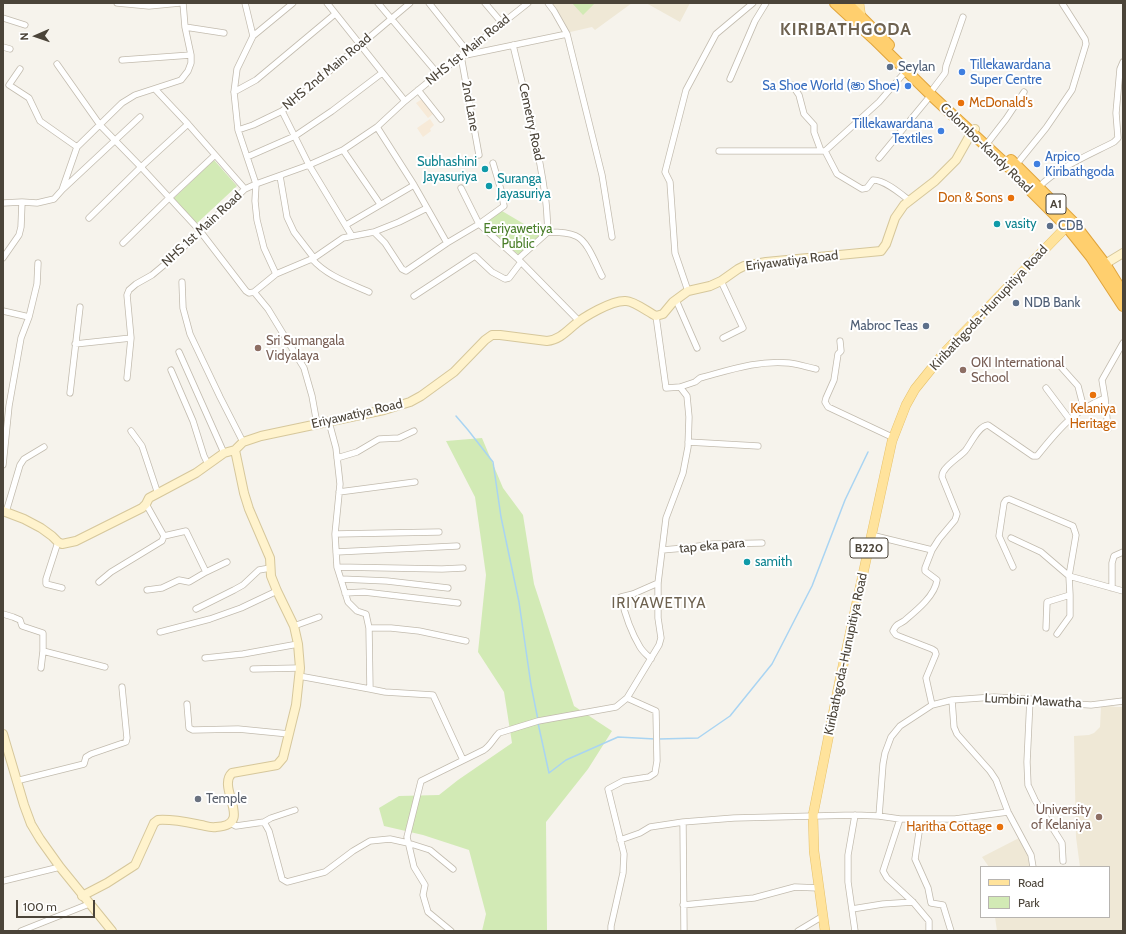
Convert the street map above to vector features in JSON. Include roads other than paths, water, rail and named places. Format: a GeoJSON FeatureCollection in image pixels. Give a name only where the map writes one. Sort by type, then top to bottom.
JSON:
{"type":"FeatureCollection","features":[{"type":"Feature","properties":{"kind":"highway","name":"Colombo-Kandy Road"},"geometry":{"type":"LineString","coordinates":[[840,4],[861,17],[932,92],[973,131],[1024,184],[1070,224],[1123,306]]}},
{"type":"Feature","properties":{"kind":"highway","name":"Colombo-Kandy Road"},"geometry":{"type":"LineString","coordinates":[[840,4],[906,71],[932,92]]}},
{"type":"Feature","properties":{"kind":"highway","name":"Colombo-Kandy Road"},"geometry":{"type":"LineString","coordinates":[[973,131],[988,141],[1039,187],[1105,264],[1123,293]]}},
{"type":"Feature","properties":{"kind":"main road"},"geometry":{"type":"LineString","coordinates":[[859,3],[861,17]]}},
{"type":"Feature","properties":{"kind":"main road","name":"Kiribathgoda-Hunupitiya Road"},"geometry":{"type":"LineString","coordinates":[[825,931],[814,851],[813,815],[839,684],[894,438],[906,406],[915,389],[944,352],[1070,224]]}},
{"type":"Feature","properties":{"kind":"street"},"geometry":{"type":"LineString","coordinates":[[62,190],[77,147],[122,103],[135,95],[181,80],[188,72],[191,62],[182,3],[149,6],[117,3]]}},
{"type":"Feature","properties":{"kind":"street"},"geometry":{"type":"LineString","coordinates":[[245,3],[253,36]]}},
{"type":"Feature","properties":{"kind":"street"},"geometry":{"type":"LineString","coordinates":[[276,274],[264,248],[257,220],[255,201],[256,184],[238,130],[234,92],[237,69],[253,36],[293,3]]}},
{"type":"Feature","properties":{"kind":"street"},"geometry":{"type":"LineString","coordinates":[[327,3],[405,101]]}},
{"type":"Feature","properties":{"kind":"street"},"geometry":{"type":"LineString","coordinates":[[378,3],[438,74]]}},
{"type":"Feature","properties":{"kind":"street","name":"NHS 2nd Main Road"},"geometry":{"type":"LineString","coordinates":[[238,130],[253,125],[282,111],[410,3]]}},
{"type":"Feature","properties":{"kind":"street"},"geometry":{"type":"LineString","coordinates":[[429,3],[467,51]]}},
{"type":"Feature","properties":{"kind":"street"},"geometry":{"type":"LineString","coordinates":[[485,3],[502,24]]}},
{"type":"Feature","properties":{"kind":"street","name":"NHS 1st Main Road"},"geometry":{"type":"LineString","coordinates":[[127,378],[131,338],[127,295],[136,284],[152,275],[170,260],[245,189],[309,165],[343,150],[377,127],[418,90],[528,3]]}},
{"type":"Feature","properties":{"kind":"street"},"geometry":{"type":"LineString","coordinates":[[548,3],[567,34],[602,175],[612,237]]}},
{"type":"Feature","properties":{"kind":"street"},"geometry":{"type":"LineString","coordinates":[[688,291],[675,253],[670,182],[666,172],[686,90],[716,34],[753,3]]}},
{"type":"Feature","properties":{"kind":"street"},"geometry":{"type":"LineString","coordinates":[[730,79],[755,21],[766,3]]}},
{"type":"Feature","properties":{"kind":"street"},"geometry":{"type":"LineString","coordinates":[[1016,165],[1046,128],[1072,90],[1086,44],[1085,39],[1062,3]]}},
{"type":"Feature","properties":{"kind":"street"},"geometry":{"type":"LineString","coordinates":[[234,92],[256,80],[335,14]]}},
{"type":"Feature","properties":{"kind":"street"},"geometry":{"type":"LineString","coordinates":[[879,158],[932,92],[945,73],[963,17]]}},
{"type":"Feature","properties":{"kind":"street"},"geometry":{"type":"LineString","coordinates":[[3,18],[25,25]]}},
{"type":"Feature","properties":{"kind":"street"},"geometry":{"type":"LineString","coordinates":[[185,27],[224,33]]}},
{"type":"Feature","properties":{"kind":"street"},"geometry":{"type":"LineString","coordinates":[[461,56],[567,34]]}},
{"type":"Feature","properties":{"kind":"street","name":"Cemetry Road"},"geometry":{"type":"LineString","coordinates":[[514,45],[534,130],[546,196],[548,232]]}},
{"type":"Feature","properties":{"kind":"street"},"geometry":{"type":"LineString","coordinates":[[3,47],[10,49]]}},
{"type":"Feature","properties":{"kind":"street"},"geometry":{"type":"LineString","coordinates":[[122,60],[191,55]]}},
{"type":"Feature","properties":{"kind":"street","name":"2nd Lane"},"geometry":{"type":"LineString","coordinates":[[461,56],[479,155]]}},
{"type":"Feature","properties":{"kind":"street"},"geometry":{"type":"LineString","coordinates":[[1039,187],[1058,172],[1114,142],[1118,138],[1116,113],[1120,69],[1123,62]]}},
{"type":"Feature","properties":{"kind":"street"},"geometry":{"type":"LineString","coordinates":[[57,64],[100,125],[200,231],[249,293],[254,292],[276,274],[313,259],[343,238],[374,232],[428,208]]}},
{"type":"Feature","properties":{"kind":"street"},"geometry":{"type":"LineString","coordinates":[[20,69],[9,85],[29,98],[40,121],[77,147]]}},
{"type":"Feature","properties":{"kind":"street"},"geometry":{"type":"LineString","coordinates":[[719,151],[823,151],[879,102],[906,71]]}},
{"type":"Feature","properties":{"kind":"street"},"geometry":{"type":"LineString","coordinates":[[247,157],[295,136],[332,112],[382,72]]}},
{"type":"Feature","properties":{"kind":"street"},"geometry":{"type":"LineString","coordinates":[[792,85],[799,95],[804,114],[814,125],[814,132],[823,151],[837,174],[862,189],[867,188],[873,180],[876,180],[891,187],[910,201]]}},
{"type":"Feature","properties":{"kind":"street"},"geometry":{"type":"LineString","coordinates":[[155,89],[245,189]]}},
{"type":"Feature","properties":{"kind":"street"},"geometry":{"type":"LineString","coordinates":[[418,90],[441,119]]}},
{"type":"Feature","properties":{"kind":"street"},"geometry":{"type":"LineString","coordinates":[[988,141],[1006,119],[1024,92]]}},
{"type":"Feature","properties":{"kind":"street"},"geometry":{"type":"LineString","coordinates":[[282,111],[309,165],[352,236]]}},
{"type":"Feature","properties":{"kind":"street"},"geometry":{"type":"LineString","coordinates":[[3,203],[37,203],[54,199],[140,117]]}},
{"type":"Feature","properties":{"kind":"street"},"geometry":{"type":"LineString","coordinates":[[89,218],[188,124]]}},
{"type":"Feature","properties":{"kind":"street"},"geometry":{"type":"LineString","coordinates":[[377,127],[428,208],[446,243]]}},
{"type":"Feature","properties":{"kind":"street","name":"Eriyawatiya Road"},"geometry":{"type":"LineString","coordinates":[[243,442],[261,436],[384,410],[410,402],[421,396],[454,372],[485,340],[492,336],[500,335],[547,341],[553,340],[560,337],[591,313],[618,302],[626,301],[632,303],[656,316],[663,314],[676,300],[688,291],[710,286],[722,281],[738,269],[766,262],[881,251],[886,244],[895,218],[904,206],[935,181],[956,160],[973,131]]}},
{"type":"Feature","properties":{"kind":"street"},"geometry":{"type":"LineString","coordinates":[[343,150],[380,204]]}},
{"type":"Feature","properties":{"kind":"street"},"geometry":{"type":"LineString","coordinates":[[124,243],[215,155]]}},
{"type":"Feature","properties":{"kind":"street"},"geometry":{"type":"LineString","coordinates":[[374,232],[385,243],[402,269],[406,271],[446,243],[479,224],[504,206],[493,163]]}},
{"type":"Feature","properties":{"kind":"street"},"geometry":{"type":"LineString","coordinates":[[280,176],[287,217],[294,232],[318,266],[332,276],[369,292]]}},
{"type":"Feature","properties":{"kind":"street"},"geometry":{"type":"LineString","coordinates":[[346,225],[414,185]]}},
{"type":"Feature","properties":{"kind":"street"},"geometry":{"type":"LineString","coordinates":[[460,188],[479,224],[520,260],[579,321]]}},
{"type":"Feature","properties":{"kind":"street"},"geometry":{"type":"LineString","coordinates":[[3,258],[19,235],[21,227],[22,202]]}},
{"type":"Feature","properties":{"kind":"street"},"geometry":{"type":"LineString","coordinates":[[414,296],[475,256],[492,272],[505,279],[508,278],[520,260],[548,232],[568,233],[578,236],[589,249],[602,276]]}},
{"type":"Feature","properties":{"kind":"street"},"geometry":{"type":"LineString","coordinates":[[1105,264],[1123,252]]}},
{"type":"Feature","properties":{"kind":"street"},"geometry":{"type":"LineString","coordinates":[[3,465],[6,405],[21,338],[30,317],[37,284],[38,263]]}},
{"type":"Feature","properties":{"kind":"street"},"geometry":{"type":"LineString","coordinates":[[722,281],[743,328],[723,338]]}},
{"type":"Feature","properties":{"kind":"street"},"geometry":{"type":"LineString","coordinates":[[44,447],[24,459],[20,465],[4,511],[41,528],[62,544],[76,541],[142,508],[149,498],[191,476],[224,453],[236,450],[243,442],[190,334],[183,308],[182,282]]}},
{"type":"Feature","properties":{"kind":"street"},"geometry":{"type":"LineString","coordinates":[[254,292],[268,309],[304,368],[312,396],[317,424]]}},
{"type":"Feature","properties":{"kind":"street"},"geometry":{"type":"LineString","coordinates":[[676,300],[696,348]]}},
{"type":"Feature","properties":{"kind":"street"},"geometry":{"type":"LineString","coordinates":[[70,393],[80,307]]}},
{"type":"Feature","properties":{"kind":"street"},"geometry":{"type":"LineString","coordinates":[[3,311],[30,317]]}},
{"type":"Feature","properties":{"kind":"street"},"geometry":{"type":"LineString","coordinates":[[656,316],[666,388],[680,388],[695,382],[700,378],[752,364],[774,362],[790,363],[816,369]]}},
{"type":"Feature","properties":{"kind":"street"},"geometry":{"type":"LineString","coordinates":[[75,344],[131,338]]}},
{"type":"Feature","properties":{"kind":"street"},"geometry":{"type":"LineString","coordinates":[[840,341],[841,351],[838,354],[834,380],[825,402],[828,407],[894,438]]}},
{"type":"Feature","properties":{"kind":"street"},"geometry":{"type":"LineString","coordinates":[[1108,428],[1106,398],[1102,380],[1123,343]]}},
{"type":"Feature","properties":{"kind":"street"},"geometry":{"type":"LineString","coordinates":[[179,352],[224,453]]}},
{"type":"Feature","properties":{"kind":"street"},"geometry":{"type":"LineString","coordinates":[[1061,367],[1078,386],[1084,409]]}},
{"type":"Feature","properties":{"kind":"street"},"geometry":{"type":"LineString","coordinates":[[171,370],[193,421],[208,464]]}},
{"type":"Feature","properties":{"kind":"street"},"geometry":{"type":"LineString","coordinates":[[451,931],[428,912],[423,895],[425,884],[414,867],[408,843],[407,837],[421,781],[491,746],[495,737],[499,733],[538,721],[616,707],[627,698],[659,645],[661,638],[658,618],[658,582],[666,518],[683,473],[688,442],[689,417],[687,396],[680,388]]}},
{"type":"Feature","properties":{"kind":"street"},"geometry":{"type":"LineString","coordinates":[[1046,388],[1070,420]]}},
{"type":"Feature","properties":{"kind":"street"},"geometry":{"type":"LineString","coordinates":[[932,705],[926,678],[936,654],[935,651],[896,635],[893,631],[895,626],[903,621],[929,598],[936,586],[937,580],[925,571],[924,568],[932,550],[955,520],[957,514],[942,477],[942,473],[966,450],[984,425],[988,425],[1033,456],[1037,456],[1051,439],[1076,414],[1092,404],[1106,398]]}},
{"type":"Feature","properties":{"kind":"street"},"geometry":{"type":"LineString","coordinates":[[329,422],[336,448],[340,484],[336,534],[337,567],[348,602],[357,611],[366,614],[369,628],[370,689]]}},
{"type":"Feature","properties":{"kind":"street"},"geometry":{"type":"LineString","coordinates":[[131,431],[142,446],[158,494]]}},
{"type":"Feature","properties":{"kind":"street"},"geometry":{"type":"LineString","coordinates":[[337,458],[357,452],[379,439],[399,438],[414,431]]}},
{"type":"Feature","properties":{"kind":"street"},"geometry":{"type":"LineString","coordinates":[[688,442],[758,446]]}},
{"type":"Feature","properties":{"kind":"street"},"geometry":{"type":"LineString","coordinates":[[82,896],[106,884],[135,865],[154,824],[158,820],[169,819],[215,828],[229,825],[233,820],[234,812],[228,782],[229,776],[232,773],[268,768],[277,765],[283,758],[296,705],[299,672],[298,644],[294,626],[271,576],[270,558],[249,509],[244,493],[236,450]]}},
{"type":"Feature","properties":{"kind":"street"},"geometry":{"type":"LineString","coordinates":[[340,492],[415,482]]}},
{"type":"Feature","properties":{"kind":"street"},"geometry":{"type":"LineString","coordinates":[[1013,567],[999,536],[1004,503],[1006,500],[1009,499],[1073,526],[1076,535],[1070,576],[1070,616],[1057,634]]}},
{"type":"Feature","properties":{"kind":"street"},"geometry":{"type":"LineString","coordinates":[[146,504],[164,536]]}},
{"type":"Feature","properties":{"kind":"street"},"geometry":{"type":"LineString","coordinates":[[164,536],[186,531],[206,572]]}},
{"type":"Feature","properties":{"kind":"street"},"geometry":{"type":"LineString","coordinates":[[336,534],[439,532]]}},
{"type":"Feature","properties":{"kind":"street"},"geometry":{"type":"LineString","coordinates":[[872,535],[932,550]]}},
{"type":"Feature","properties":{"kind":"street"},"geometry":{"type":"LineString","coordinates":[[98,582],[110,572],[162,541],[164,536]]}},
{"type":"Feature","properties":{"kind":"street"},"geometry":{"type":"LineString","coordinates":[[1011,538],[1041,552],[1070,576],[1123,591]]}},
{"type":"Feature","properties":{"kind":"street"},"geometry":{"type":"LineString","coordinates":[[58,542],[46,579],[46,584],[62,588]]}},
{"type":"Feature","properties":{"kind":"street","name":"tap eka para"},"geometry":{"type":"LineString","coordinates":[[662,550],[713,544],[762,543]]}},
{"type":"Feature","properties":{"kind":"street"},"geometry":{"type":"LineString","coordinates":[[336,552],[457,546]]}},
{"type":"Feature","properties":{"kind":"street"},"geometry":{"type":"LineString","coordinates":[[1112,588],[1112,563],[1114,556],[1123,552]]}},
{"type":"Feature","properties":{"kind":"street"},"geometry":{"type":"LineString","coordinates":[[147,590],[162,588],[179,580],[189,582],[227,562]]}},
{"type":"Feature","properties":{"kind":"street"},"geometry":{"type":"LineString","coordinates":[[337,567],[463,568]]}},
{"type":"Feature","properties":{"kind":"street"},"geometry":{"type":"LineString","coordinates":[[196,609],[243,585],[259,570],[270,568]]}},
{"type":"Feature","properties":{"kind":"street"},"geometry":{"type":"LineString","coordinates":[[341,580],[387,581],[448,588]]}},
{"type":"Feature","properties":{"kind":"street"},"geometry":{"type":"LineString","coordinates":[[651,659],[641,648],[630,627],[621,598],[658,582]]}},
{"type":"Feature","properties":{"kind":"street"},"geometry":{"type":"LineString","coordinates":[[160,632],[216,617],[241,608],[277,591]]}},
{"type":"Feature","properties":{"kind":"street"},"geometry":{"type":"LineString","coordinates":[[345,593],[364,592],[458,603]]}},
{"type":"Feature","properties":{"kind":"street"},"geometry":{"type":"LineString","coordinates":[[1046,628],[1047,602],[1070,595]]}},
{"type":"Feature","properties":{"kind":"street"},"geometry":{"type":"LineString","coordinates":[[3,614],[13,616],[20,620],[22,626],[43,632],[41,668]]}},
{"type":"Feature","properties":{"kind":"street"},"geometry":{"type":"LineString","coordinates":[[294,626],[319,617]]}},
{"type":"Feature","properties":{"kind":"street"},"geometry":{"type":"LineString","coordinates":[[369,628],[391,628],[419,631],[466,641]]}},
{"type":"Feature","properties":{"kind":"street"},"geometry":{"type":"LineString","coordinates":[[205,658],[243,654],[298,644]]}},
{"type":"Feature","properties":{"kind":"street"},"geometry":{"type":"LineString","coordinates":[[43,651],[105,667]]}},
{"type":"Feature","properties":{"kind":"street"},"geometry":{"type":"LineString","coordinates":[[253,669],[299,672],[385,692],[433,695],[463,760]]}},
{"type":"Feature","properties":{"kind":"street"},"geometry":{"type":"LineString","coordinates":[[16,781],[84,764],[86,757],[91,754],[126,742],[127,738],[122,687]]}},
{"type":"Feature","properties":{"kind":"street","name":"Lumbini Mawatha"},"geometry":{"type":"LineString","coordinates":[[879,816],[883,764],[885,753],[891,737],[900,726],[932,705],[952,700],[994,697],[1030,699],[1060,704],[1092,705],[1123,701]]}},
{"type":"Feature","properties":{"kind":"street"},"geometry":{"type":"LineString","coordinates":[[611,931],[623,873],[624,854],[608,789],[623,781],[649,777],[656,773],[657,761],[656,711],[627,698]]}},
{"type":"Feature","properties":{"kind":"street"},"geometry":{"type":"LineString","coordinates":[[1030,699],[1026,762],[1028,785],[1035,800],[1062,844],[1063,861]]}},
{"type":"Feature","properties":{"kind":"street"},"geometry":{"type":"LineString","coordinates":[[952,700],[954,728],[957,734],[990,771],[996,780],[1008,812],[1030,855],[1033,866]]}},
{"type":"Feature","properties":{"kind":"street"},"geometry":{"type":"LineString","coordinates":[[187,704],[188,728],[193,730],[238,729],[289,734]]}},
{"type":"Feature","properties":{"kind":"street"},"geometry":{"type":"LineString","coordinates":[[3,734],[16,781],[31,824],[60,867],[82,896],[112,931]]}},
{"type":"Feature","properties":{"kind":"street"},"geometry":{"type":"LineString","coordinates":[[230,823],[236,826],[264,822],[271,818],[295,810]]}},
{"type":"Feature","properties":{"kind":"street"},"geometry":{"type":"LineString","coordinates":[[620,840],[640,833],[650,827],[683,822],[734,818],[855,815],[900,819],[921,819],[955,818],[1008,812]]}},
{"type":"Feature","properties":{"kind":"street"},"geometry":{"type":"LineString","coordinates":[[855,815],[848,855],[848,882],[855,931]]}},
{"type":"Feature","properties":{"kind":"street"},"geometry":{"type":"LineString","coordinates":[[900,819],[883,871],[887,878],[913,902],[929,921],[929,931]]}},
{"type":"Feature","properties":{"kind":"street"},"geometry":{"type":"LineString","coordinates":[[921,819],[914,859],[928,888],[931,903],[944,905],[951,931]]}},
{"type":"Feature","properties":{"kind":"street"},"geometry":{"type":"LineString","coordinates":[[264,822],[269,831],[282,879],[287,882],[325,872],[352,850],[370,841],[390,839],[430,850],[453,869]]}},
{"type":"Feature","properties":{"kind":"street"},"geometry":{"type":"LineString","coordinates":[[683,822],[684,931]]}},
{"type":"Feature","properties":{"kind":"street"},"geometry":{"type":"LineString","coordinates":[[3,881],[60,867]]}},
{"type":"Feature","properties":{"kind":"street"},"geometry":{"type":"LineString","coordinates":[[684,905],[754,898],[795,887],[819,888]]}},
{"type":"Feature","properties":{"kind":"street"},"geometry":{"type":"LineString","coordinates":[[852,909],[883,904],[913,902]]}},
{"type":"Feature","properties":{"kind":"street"},"geometry":{"type":"LineString","coordinates":[[21,931],[90,904]]}},
{"type":"Feature","properties":{"kind":"street"},"geometry":{"type":"LineString","coordinates":[[798,931],[823,916]]}},
{"type":"Feature","properties":{"kind":"waterway"},"geometry":{"type":"LineString","coordinates":[[456,416],[493,462],[501,517],[519,602],[531,685],[538,720]]}},
{"type":"Feature","properties":{"kind":"waterway"},"geometry":{"type":"LineString","coordinates":[[659,739],[698,738],[730,716],[772,664],[812,586],[845,500],[868,452]]}},
{"type":"Feature","properties":{"kind":"waterway"},"geometry":{"type":"LineString","coordinates":[[538,723],[549,773],[566,760],[618,737],[655,739]]}},
{"type":"Feature","properties":{"kind":"place","name":"Seylan"},"geometry":{"type":"Point","coordinates":[890,67]}},
{"type":"Feature","properties":{"kind":"place","name":"Tillekawardana Super Centre"},"geometry":{"type":"Point","coordinates":[962,72]}},
{"type":"Feature","properties":{"kind":"place","name":"Sa Shoe World (ෂා Shoe)"},"geometry":{"type":"Point","coordinates":[908,86]}},
{"type":"Feature","properties":{"kind":"place","name":"McDonald's"},"geometry":{"type":"Point","coordinates":[961,103]}},
{"type":"Feature","properties":{"kind":"place","name":"Tillekawardana Textiles"},"geometry":{"type":"Point","coordinates":[941,131]}},
{"type":"Feature","properties":{"kind":"place","name":"Arpico Kiribathgoda"},"geometry":{"type":"Point","coordinates":[1037,164]}},
{"type":"Feature","properties":{"kind":"place","name":"Subhashini Jayasuriya"},"geometry":{"type":"Point","coordinates":[485,169]}},
{"type":"Feature","properties":{"kind":"place","name":"Suranga Jayasuriya"},"geometry":{"type":"Point","coordinates":[489,186]}},
{"type":"Feature","properties":{"kind":"place","name":"Don & Sons"},"geometry":{"type":"Point","coordinates":[1011,198]}},
{"type":"Feature","properties":{"kind":"place","name":"vasity"},"geometry":{"type":"Point","coordinates":[997,224]}},
{"type":"Feature","properties":{"kind":"place","name":"CDB"},"geometry":{"type":"Point","coordinates":[1050,226]}},
{"type":"Feature","properties":{"kind":"place","name":"NDB Bank"},"geometry":{"type":"Point","coordinates":[1016,303]}},
{"type":"Feature","properties":{"kind":"place","name":"Mabroc Teas"},"geometry":{"type":"Point","coordinates":[926,326]}},
{"type":"Feature","properties":{"kind":"place","name":"Sri Sumangala Vidyalaya"},"geometry":{"type":"Point","coordinates":[258,348]}},
{"type":"Feature","properties":{"kind":"place","name":"OKI International School"},"geometry":{"type":"Point","coordinates":[963,370]}},
{"type":"Feature","properties":{"kind":"place","name":"Kelaniya Heritage"},"geometry":{"type":"Point","coordinates":[1093,395]}},
{"type":"Feature","properties":{"kind":"place","name":"samith"},"geometry":{"type":"Point","coordinates":[747,562]}},
{"type":"Feature","properties":{"kind":"place","name":"Temple"},"geometry":{"type":"Point","coordinates":[198,799]}},
{"type":"Feature","properties":{"kind":"place","name":"University of Kelaniya"},"geometry":{"type":"Point","coordinates":[1099,817]}},
{"type":"Feature","properties":{"kind":"place","name":"Haritha Cottage"},"geometry":{"type":"Point","coordinates":[1000,827]}},
{"type":"Feature","properties":{"kind":"district","name":"KIRIBATHGODA"},"geometry":{"type":"Point","coordinates":[846,30]}},
{"type":"Feature","properties":{"kind":"district","name":"IRIYAWETIYA"},"geometry":{"type":"Point","coordinates":[659,604]}},
{"type":"Feature","properties":{"kind":"park label","name":"Eeriyawetiya Public"},"geometry":{"type":"Point","coordinates":[518,236]}}]}
